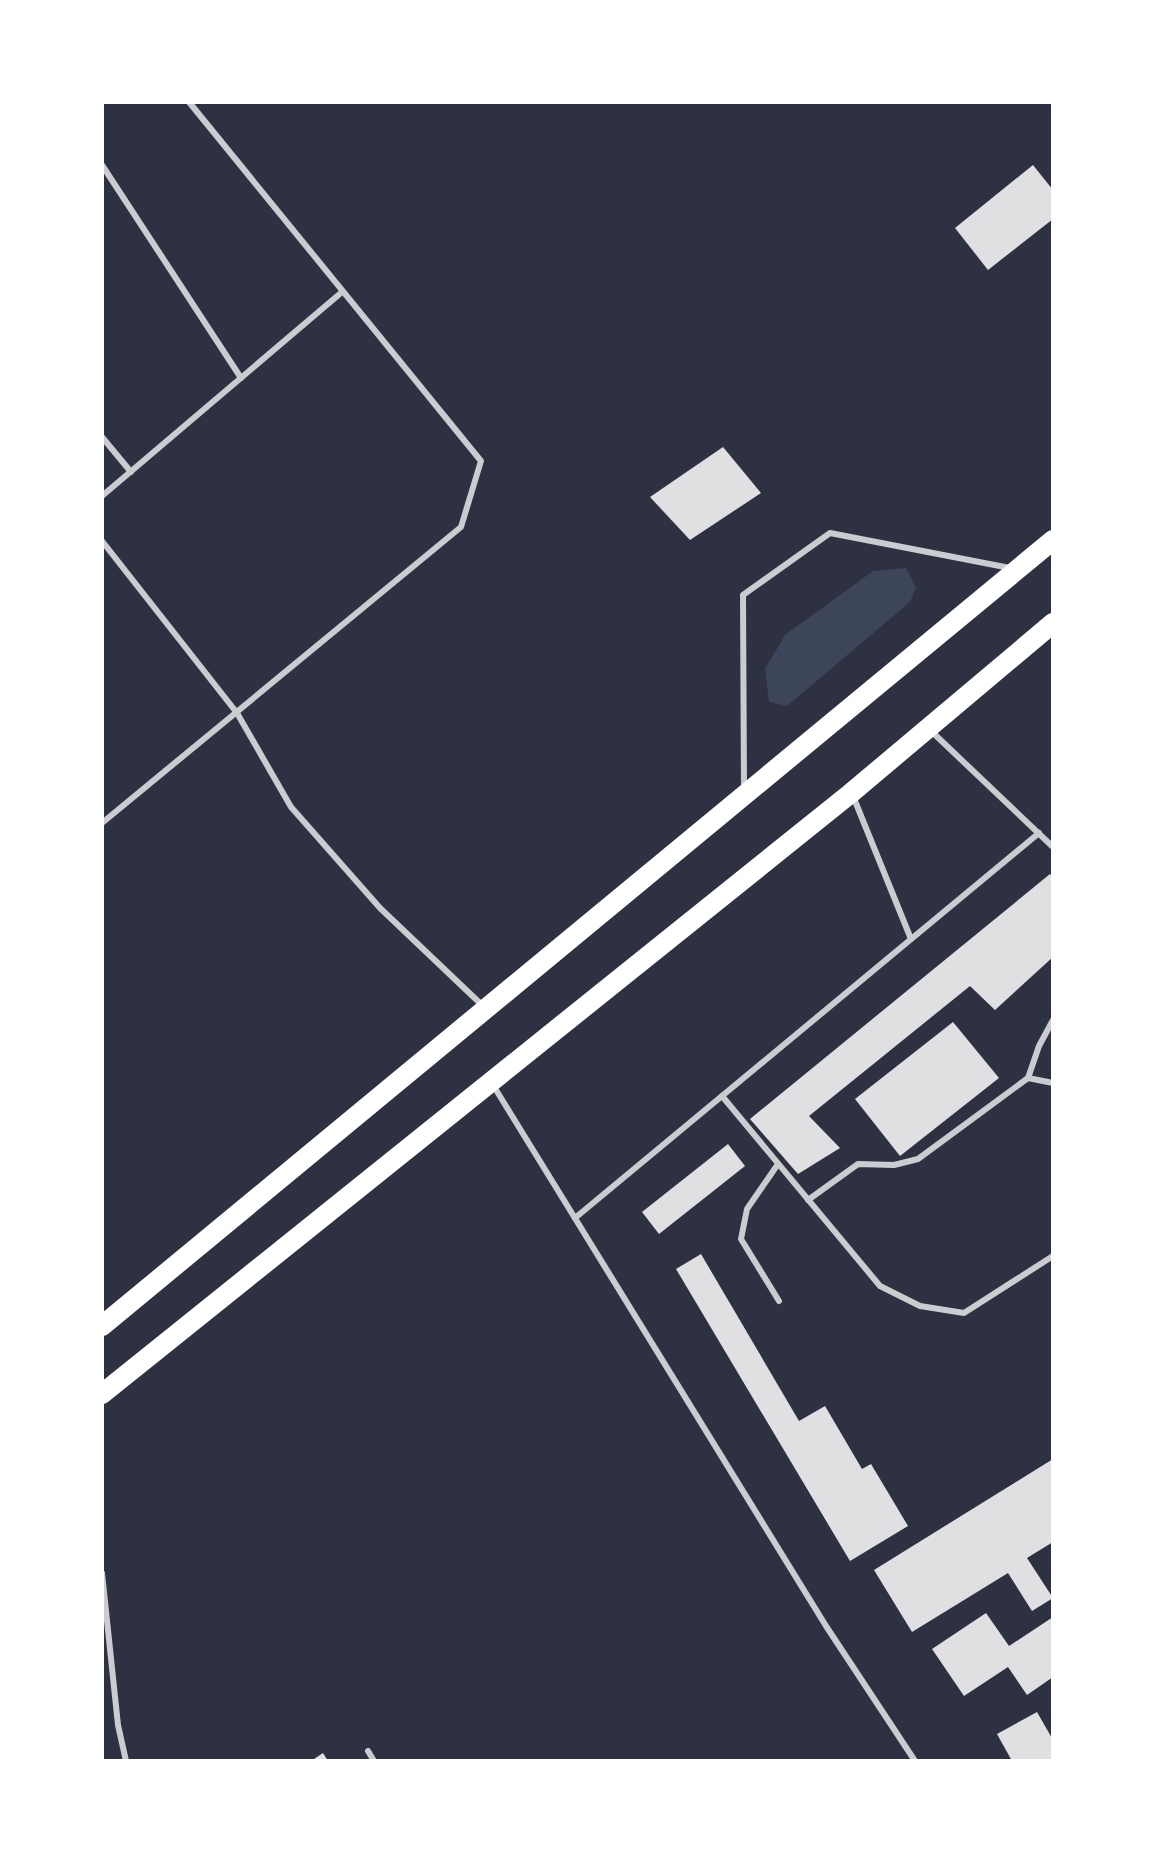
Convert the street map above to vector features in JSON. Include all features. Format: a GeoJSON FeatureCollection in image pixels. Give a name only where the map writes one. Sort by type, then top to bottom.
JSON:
{"type":"FeatureCollection","features":[{"type":"Feature","properties":{"kind":"main road"},"geometry":{"type":"LineString","coordinates":[[102,1326],[1053,540]]}},
{"type":"Feature","properties":{"kind":"main road"},"geometry":{"type":"LineString","coordinates":[[102,1394],[851,793],[1053,623]]}},
{"type":"Feature","properties":{"kind":"lane"},"geometry":{"type":"LineString","coordinates":[[102,823],[461,527],[481,461],[189,102]]}},
{"type":"Feature","properties":{"kind":"lane"},"geometry":{"type":"LineString","coordinates":[[102,165],[241,378]]}},
{"type":"Feature","properties":{"kind":"lane"},"geometry":{"type":"LineString","coordinates":[[102,496],[342,292]]}},
{"type":"Feature","properties":{"kind":"lane"},"geometry":{"type":"LineString","coordinates":[[102,437],[131,472]]}},
{"type":"Feature","properties":{"kind":"lane"},"geometry":{"type":"LineString","coordinates":[[744,795],[743,595],[830,533],[1018,569]]}},
{"type":"Feature","properties":{"kind":"lane"},"geometry":{"type":"LineString","coordinates":[[102,541],[237,713],[291,807],[380,908],[486,1009]]}},
{"type":"Feature","properties":{"kind":"lane"},"geometry":{"type":"LineString","coordinates":[[927,728],[1053,847]]}},
{"type":"Feature","properties":{"kind":"lane"},"geometry":{"type":"LineString","coordinates":[[851,793],[911,939]]}},
{"type":"Feature","properties":{"kind":"lane"},"geometry":{"type":"LineString","coordinates":[[575,1218],[1039,833]]}},
{"type":"Feature","properties":{"kind":"lane"},"geometry":{"type":"LineString","coordinates":[[808,1200],[858,1164],[894,1165],[918,1159],[1028,1078],[1039,1046],[1053,1020]]}},
{"type":"Feature","properties":{"kind":"lane"},"geometry":{"type":"LineString","coordinates":[[1028,1078],[1053,1083]]}},
{"type":"Feature","properties":{"kind":"lane"},"geometry":{"type":"LineString","coordinates":[[490,1080],[826,1626],[915,1761]]}},
{"type":"Feature","properties":{"kind":"lane"},"geometry":{"type":"LineString","coordinates":[[722,1096],[880,1286],[920,1306],[964,1313],[1053,1256]]}},
{"type":"Feature","properties":{"kind":"lane"},"geometry":{"type":"LineString","coordinates":[[778,1164],[747,1209],[741,1239],[779,1301]]}},
{"type":"Feature","properties":{"kind":"lane"},"geometry":{"type":"LineString","coordinates":[[102,1573],[118,1725],[126,1761]]}},
{"type":"Feature","properties":{"kind":"lane"},"geometry":{"type":"LineString","coordinates":[[368,1751],[374,1761]]}},
{"type":"Feature","properties":{"kind":"shaded area"},"geometry":{"type":"Polygon","coordinates":[[[906,568],[916,587],[910,602],[787,706],[769,702],[765,669],[785,635],[873,571],[906,568]]]}},
{"type":"Feature","properties":{"kind":"building"},"geometry":{"type":"Polygon","coordinates":[[[1033,165],[1053,190],[1053,219],[988,270],[955,228],[1033,165]]]}},
{"type":"Feature","properties":{"kind":"building"},"geometry":{"type":"Polygon","coordinates":[[[723,447],[761,493],[690,540],[650,497],[723,447]]]}},
{"type":"Feature","properties":{"kind":"building"},"geometry":{"type":"Polygon","coordinates":[[[1050,874],[1053,877],[1053,957],[995,1010],[970,986],[809,1116],[840,1148],[798,1174],[750,1119],[1050,874]]]}},
{"type":"Feature","properties":{"kind":"building"},"geometry":{"type":"Polygon","coordinates":[[[953,1022],[999,1078],[900,1156],[855,1099],[953,1022]]]}},
{"type":"Feature","properties":{"kind":"building"},"geometry":{"type":"Polygon","coordinates":[[[728,1144],[745,1166],[659,1234],[642,1212],[728,1144]]]}},
{"type":"Feature","properties":{"kind":"building"},"geometry":{"type":"Polygon","coordinates":[[[701,1254],[799,1421],[825,1406],[862,1469],[871,1464],[908,1526],[850,1561],[676,1269],[701,1254]]]}},
{"type":"Feature","properties":{"kind":"building"},"geometry":{"type":"Polygon","coordinates":[[[1053,1459],[1053,1542],[1027,1558],[1053,1598],[1032,1611],[1008,1573],[912,1632],[874,1570],[1053,1459]]]}},
{"type":"Feature","properties":{"kind":"building"},"geometry":{"type":"Polygon","coordinates":[[[986,1613],[1009,1646],[1053,1617],[1053,1677],[1027,1695],[1008,1667],[964,1696],[932,1649],[986,1613]]]}},
{"type":"Feature","properties":{"kind":"building"},"geometry":{"type":"Polygon","coordinates":[[[1037,1712],[1053,1740],[1053,1761],[1012,1761],[997,1734],[1037,1712]]]}},
{"type":"Feature","properties":{"kind":"building"},"geometry":{"type":"Polygon","coordinates":[[[323,1753],[328,1761],[311,1761],[323,1753]]]}}]}
